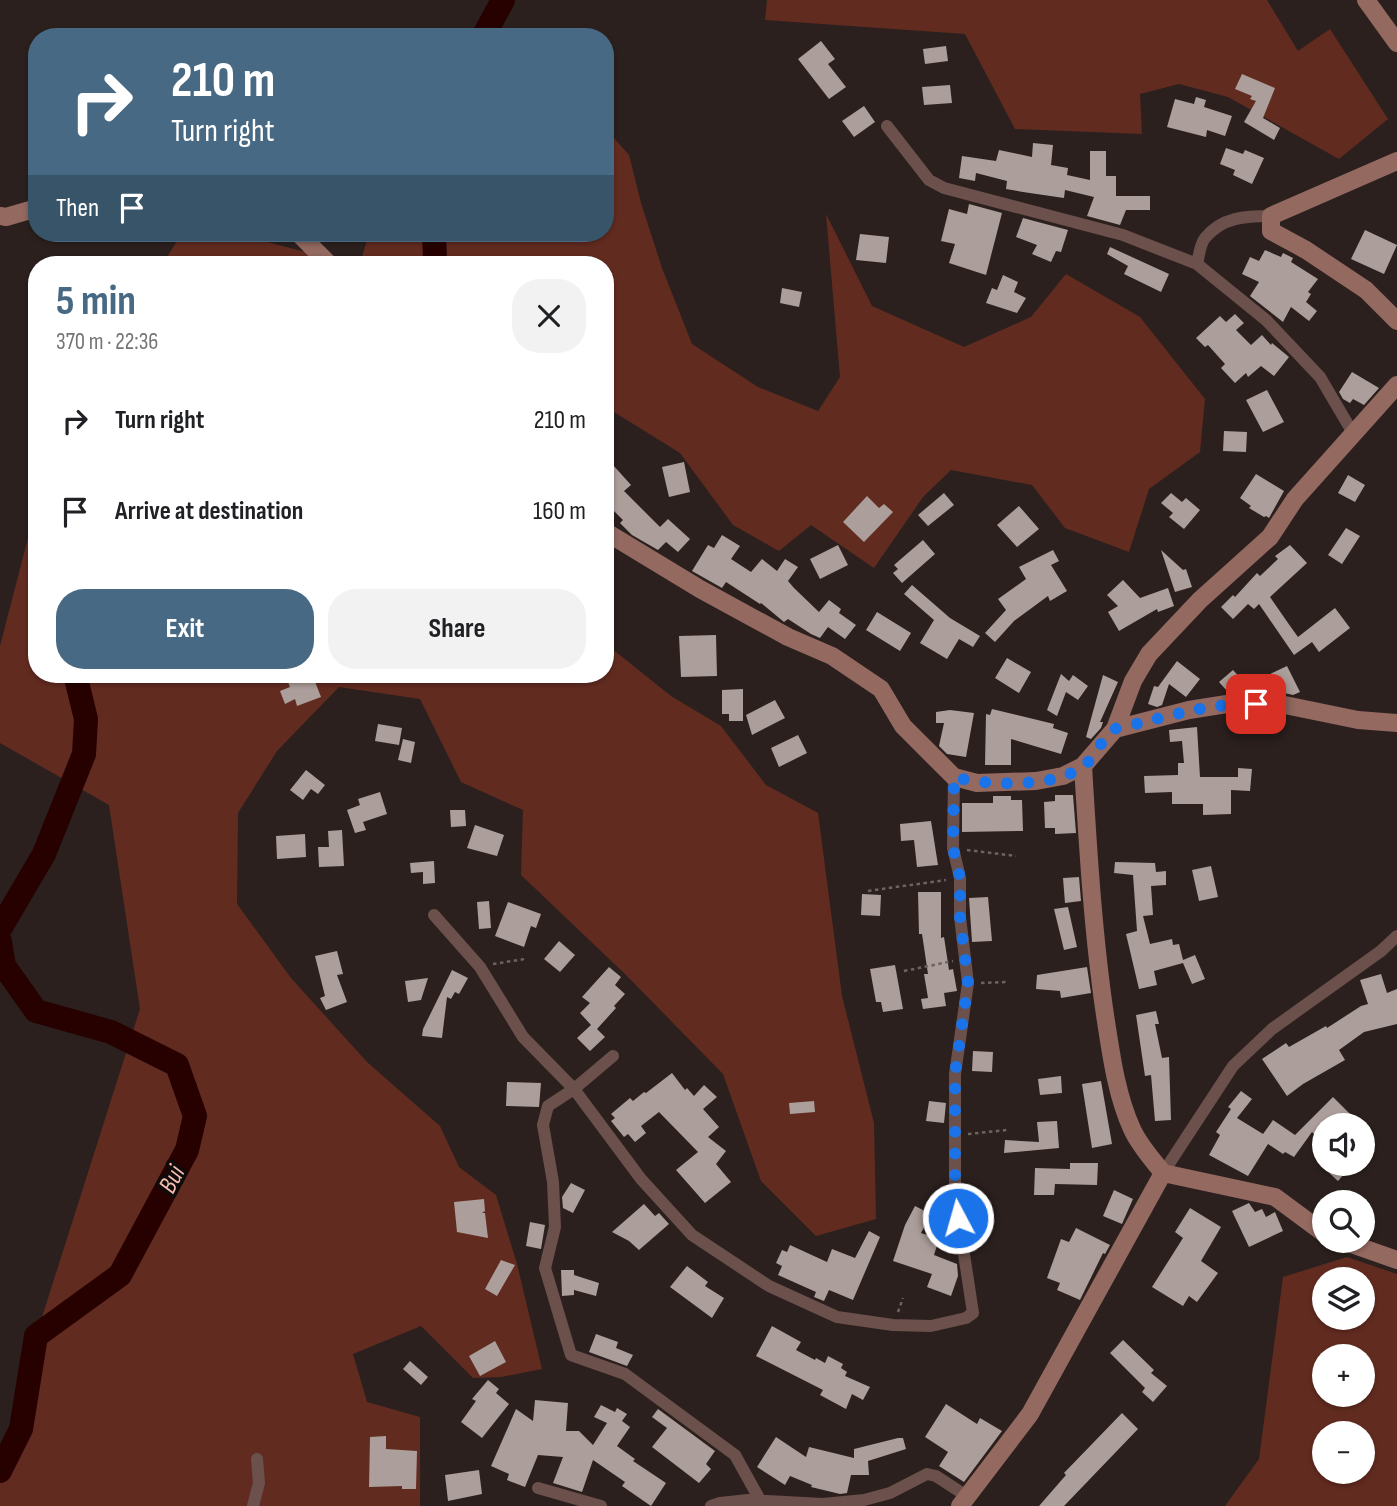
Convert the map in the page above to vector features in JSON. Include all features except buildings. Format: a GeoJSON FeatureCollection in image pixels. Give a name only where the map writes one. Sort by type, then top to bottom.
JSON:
{"type":"FeatureCollection","features":[{"type":"Feature","properties":{"kind":"street"},"geometry":{"type":"LineString","coordinates":[[1366,0],[1397,43]]}},
{"type":"Feature","properties":{"kind":"street"},"geometry":{"type":"LineString","coordinates":[[887,126],[929,180],[944,188],[1123,234],[1198,264],[1266,320],[1321,377],[1353,433]]}},
{"type":"Feature","properties":{"kind":"street"},"geometry":{"type":"LineString","coordinates":[[1198,264],[1204,239],[1222,223],[1244,215],[1271,216],[1397,160]]}},
{"type":"Feature","properties":{"kind":"street"},"geometry":{"type":"LineString","coordinates":[[0,216],[6,217],[28,211]]}},
{"type":"Feature","properties":{"kind":"street"},"geometry":{"type":"LineString","coordinates":[[1271,216],[1271,232],[1306,250],[1366,290],[1397,321]]}},
{"type":"Feature","properties":{"kind":"street"},"geometry":{"type":"LineString","coordinates":[[307,242],[321,256]]}},
{"type":"Feature","properties":{"kind":"street"},"geometry":{"type":"LineString","coordinates":[[614,537],[711,595],[788,637],[832,656],[881,689],[903,726],[954,777],[976,783],[1036,781],[1063,776],[1083,766],[1115,729],[1133,681],[1149,654],[1200,600],[1270,537],[1295,499],[1397,385]]}},
{"type":"Feature","properties":{"kind":"street"},"geometry":{"type":"LineString","coordinates":[[1115,729],[1189,710],[1233,703],[1280,704],[1358,720],[1397,723]]}},
{"type":"Feature","properties":{"kind":"street"},"geometry":{"type":"LineString","coordinates":[[1083,766],[1091,905],[1110,1051],[1124,1110],[1133,1132],[1163,1172],[1275,1197],[1312,1224]]}},
{"type":"Feature","properties":{"kind":"street"},"geometry":{"type":"LineString","coordinates":[[434,915],[480,967],[523,1037],[574,1090],[641,1179],[692,1235],[769,1286],[837,1317],[893,1325],[931,1326],[966,1318],[973,1313],[955,1195],[954,1136],[955,1074],[968,983],[960,917],[960,878],[953,848],[954,777]]}},
{"type":"Feature","properties":{"kind":"street"},"geometry":{"type":"LineString","coordinates":[[711,1506],[760,1500],[823,1504],[864,1500],[890,1493],[927,1474],[936,1476],[964,1502],[1030,1414],[1163,1172],[1233,1066],[1272,1030],[1381,951],[1397,936]]}},
{"type":"Feature","properties":{"kind":"street"},"geometry":{"type":"LineString","coordinates":[[613,1056],[574,1090],[548,1106],[543,1125],[553,1182],[555,1227],[545,1268],[572,1355],[625,1374],[735,1455],[760,1500]]}},
{"type":"Feature","properties":{"kind":"street"},"geometry":{"type":"LineString","coordinates":[[1375,1252],[1397,1260]]}},
{"type":"Feature","properties":{"kind":"street"},"geometry":{"type":"LineString","coordinates":[[253,1506],[259,1483],[257,1459]]}},
{"type":"Feature","properties":{"kind":"street"},"geometry":{"type":"LineString","coordinates":[[538,1488],[601,1506]]}},
{"type":"Feature","properties":{"kind":"path"},"geometry":{"type":"LineString","coordinates":[[953,848],[1016,856]]}},
{"type":"Feature","properties":{"kind":"path"},"geometry":{"type":"LineString","coordinates":[[869,891],[960,878]]}},
{"type":"Feature","properties":{"kind":"path"},"geometry":{"type":"LineString","coordinates":[[480,967],[525,959]]}},
{"type":"Feature","properties":{"kind":"path"},"geometry":{"type":"LineString","coordinates":[[904,971],[964,959]]}},
{"type":"Feature","properties":{"kind":"path"},"geometry":{"type":"LineString","coordinates":[[968,983],[1006,982]]}},
{"type":"Feature","properties":{"kind":"path"},"geometry":{"type":"LineString","coordinates":[[954,1136],[1007,1130]]}},
{"type":"Feature","properties":{"kind":"shaded area"},"geometry":{"type":"Polygon","coordinates":[[[767,0],[1267,0],[1298,51],[1330,29],[1388,119],[1339,159],[1228,97],[1179,84],[1140,94],[1142,134],[1015,129],[965,34],[765,20],[767,0]]]}},
{"type":"Feature","properties":{"kind":"shaded area"},"geometry":{"type":"Polygon","coordinates":[[[614,138],[629,155],[662,268],[692,344],[758,387],[818,411],[840,377],[826,214],[872,306],[964,347],[1031,317],[1066,274],[1140,317],[1205,399],[1200,452],[1149,489],[1129,552],[1065,528],[1032,485],[951,470],[923,497],[874,568],[811,525],[779,551],[733,525],[680,453],[614,412],[614,256],[362,256],[366,242],[614,242],[614,138]]]}},
{"type":"Feature","properties":{"kind":"shaded area"},"geometry":{"type":"Polygon","coordinates":[[[176,242],[267,242],[321,256],[168,256],[176,242]]]}},
{"type":"Feature","properties":{"kind":"shaded area"},"geometry":{"type":"Polygon","coordinates":[[[28,538],[28,683],[614,683],[614,650],[671,696],[721,726],[766,785],[818,813],[842,996],[874,1123],[876,1219],[816,1236],[761,1181],[723,1074],[625,974],[521,875],[523,810],[461,782],[420,699],[339,687],[277,751],[238,813],[237,904],[291,978],[367,1062],[440,1126],[459,1167],[496,1195],[517,1264],[542,1369],[501,1377],[473,1378],[421,1326],[353,1354],[367,1402],[420,1417],[420,1506],[0,1506],[0,1471],[21,1429],[36,1336],[140,1009],[109,805],[0,743],[0,646],[28,538]]]}},
{"type":"Feature","properties":{"kind":"shaded area"},"geometry":{"type":"Polygon","coordinates":[[[1347,1257],[1397,1274],[1397,1506],[1225,1506],[1259,1459],[1283,1277],[1312,1268],[1312,1330],[1375,1330],[1375,1267],[1315,1267],[1347,1257]]]}},
{"type":"Feature","properties":{"kind":"waterway","name":"Bui"},"geometry":{"type":"LineString","coordinates":[[488,28],[503,0]]}},
{"type":"Feature","properties":{"kind":"waterway","name":"Bui"},"geometry":{"type":"LineString","coordinates":[[434,242],[435,256]]}},
{"type":"Feature","properties":{"kind":"waterway","name":"Bui"},"geometry":{"type":"LineString","coordinates":[[0,929],[44,854],[84,754],[86,719],[77,683]]}},
{"type":"Feature","properties":{"kind":"waterway","name":"Bui"},"geometry":{"type":"LineString","coordinates":[[0,942],[4,966],[36,1011],[111,1032],[177,1065],[195,1116],[187,1150],[120,1275],[36,1336],[21,1429],[0,1471]]}},
{"type":"Feature","properties":{"kind":"route"},"geometry":{"type":"LineString","coordinates":[[958,1218],[955,1195],[955,1074],[968,983],[960,917],[960,878],[953,848],[954,777],[976,783],[997,783],[1036,781],[1063,776],[1083,766],[1115,729],[1189,710],[1233,703],[1256,704]]}}]}
